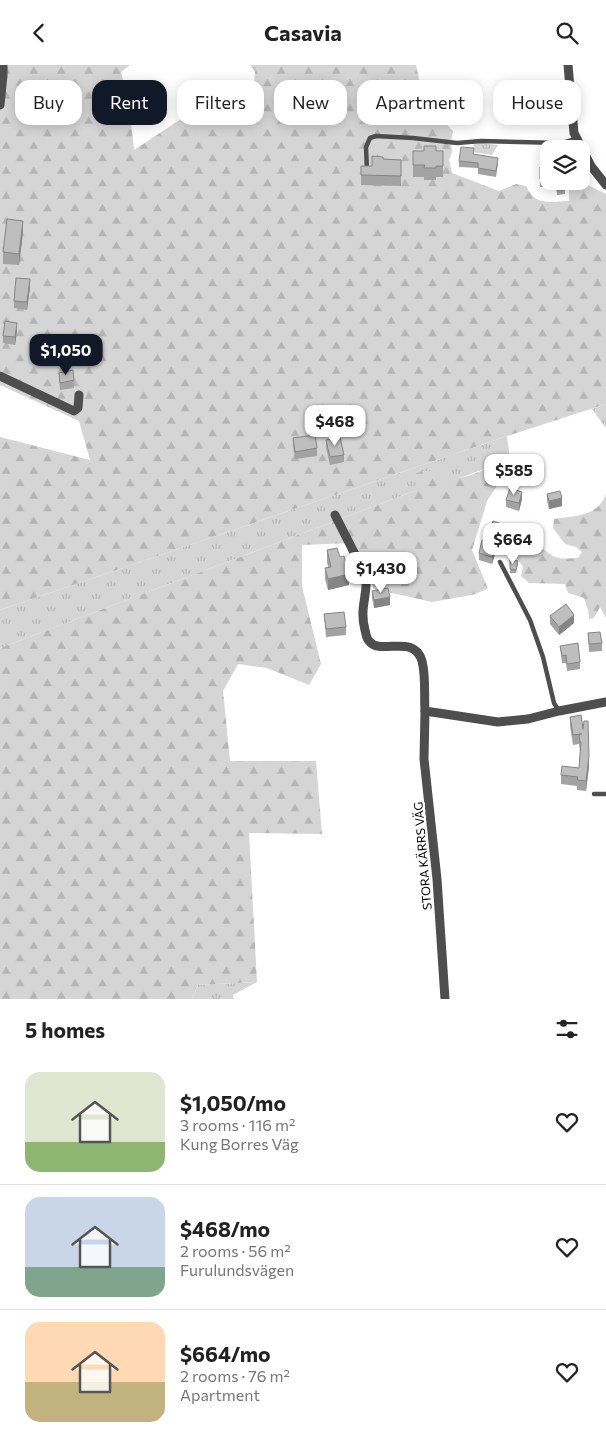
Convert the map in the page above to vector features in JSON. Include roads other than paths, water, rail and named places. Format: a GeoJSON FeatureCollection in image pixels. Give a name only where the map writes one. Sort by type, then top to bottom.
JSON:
{"type":"FeatureCollection","features":[{"type":"Feature","properties":{"kind":"street"},"geometry":{"type":"LineString","coordinates":[[0,105],[4,75],[3,65]]}},
{"type":"Feature","properties":{"kind":"street"},"geometry":{"type":"LineString","coordinates":[[568,65],[571,116],[576,139],[591,166],[606,185]]}},
{"type":"Feature","properties":{"kind":"street"},"geometry":{"type":"LineString","coordinates":[[0,376],[74,411],[78,408],[79,395]]}},
{"type":"Feature","properties":{"kind":"street","name":"STORA KÄRRS VÄG"},"geometry":{"type":"LineString","coordinates":[[335,515],[366,576],[367,583],[362,614],[367,639],[376,646],[407,647],[416,651],[422,662],[425,711],[424,759],[438,879],[445,999]]}},
{"type":"Feature","properties":{"kind":"street"},"geometry":{"type":"LineString","coordinates":[[425,711],[498,722],[528,719],[606,702]]}},
{"type":"Feature","properties":{"kind":"lane"},"geometry":{"type":"LineString","coordinates":[[367,173],[368,143],[370,138],[376,136],[413,137],[457,143],[480,141],[540,142]]}},
{"type":"Feature","properties":{"kind":"lane"},"geometry":{"type":"LineString","coordinates":[[500,562],[530,620],[543,657],[554,703],[559,711]]}},
{"type":"Feature","properties":{"kind":"lane"},"geometry":{"type":"LineString","coordinates":[[594,794],[606,795]]}}]}
